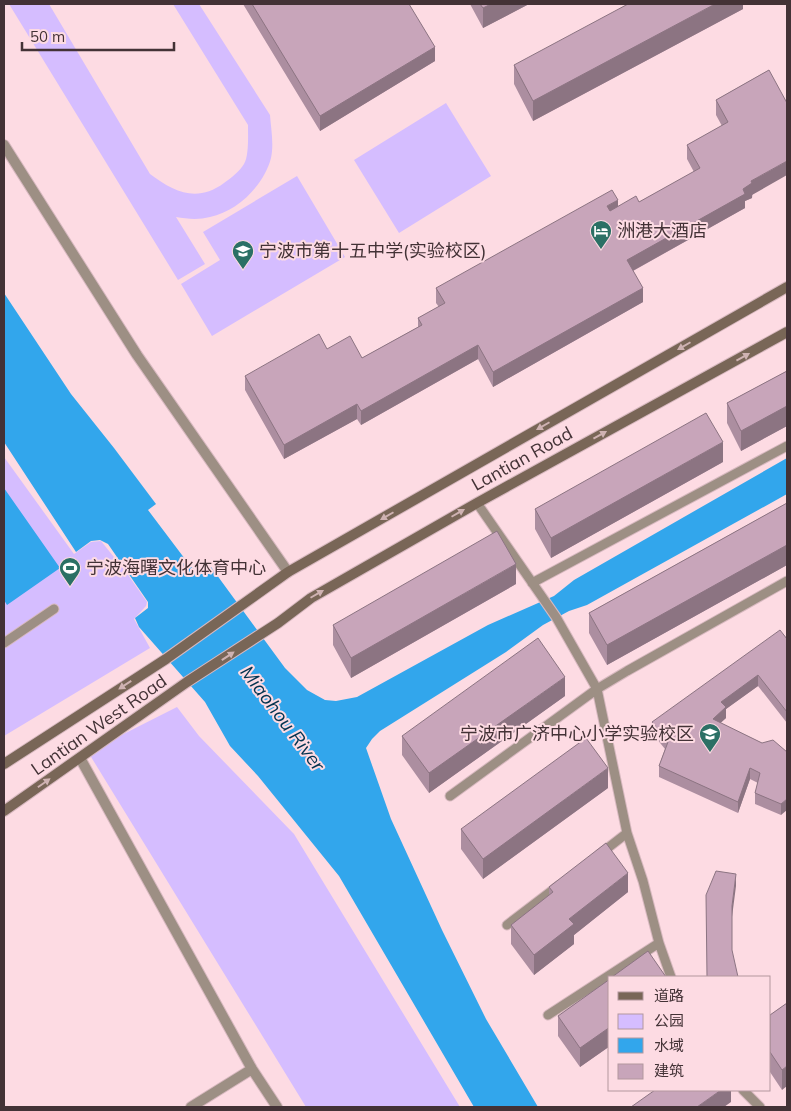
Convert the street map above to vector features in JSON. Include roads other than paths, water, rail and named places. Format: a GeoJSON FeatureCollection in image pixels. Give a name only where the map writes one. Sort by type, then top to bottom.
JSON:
{"type":"FeatureCollection","features":[{"type":"Feature","properties":{"kind":"street"},"geometry":{"type":"LineString","coordinates":[[4,145],[136,355],[288,572]]}},
{"type":"Feature","properties":{"kind":"street","name":"Lantian Road"},"geometry":{"type":"LineString","coordinates":[[254,597],[288,572],[787,287]]}},
{"type":"Feature","properties":{"kind":"street","name":"Lantian Road"},"geometry":{"type":"LineString","coordinates":[[187,682],[278,623],[311,598],[477,502],[787,332]]}},
{"type":"Feature","properties":{"kind":"street","name":"Lantian West Road"},"geometry":{"type":"LineString","coordinates":[[4,764],[166,659],[254,597]]}},
{"type":"Feature","properties":{"kind":"street","name":"Lantian West Road"},"geometry":{"type":"LineString","coordinates":[[4,811],[187,682]]}},
{"type":"Feature","properties":{"kind":"street"},"geometry":{"type":"LineString","coordinates":[[80,758],[252,1069],[277,1107]]}},
{"type":"Feature","properties":{"kind":"street"},"geometry":{"type":"LineString","coordinates":[[191,1107],[252,1069]]}},
{"type":"Feature","properties":{"kind":"lane"},"geometry":{"type":"LineString","coordinates":[[532,583],[787,446]]}},
{"type":"Feature","properties":{"kind":"lane"},"geometry":{"type":"LineString","coordinates":[[477,502],[556,617],[597,689],[627,833],[643,881],[658,943],[671,976]]}},
{"type":"Feature","properties":{"kind":"lane"},"geometry":{"type":"LineString","coordinates":[[450,796],[597,689],[627,670],[787,581]]}},
{"type":"Feature","properties":{"kind":"lane"},"geometry":{"type":"LineString","coordinates":[[4,643],[54,609]]}},
{"type":"Feature","properties":{"kind":"lane"},"geometry":{"type":"LineString","coordinates":[[590,862],[627,833]]}},
{"type":"Feature","properties":{"kind":"lane"},"geometry":{"type":"LineString","coordinates":[[507,925],[567,879]]}},
{"type":"Feature","properties":{"kind":"lane"},"geometry":{"type":"LineString","coordinates":[[548,1015],[658,943]]}},
{"type":"Feature","properties":{"kind":"lane"},"geometry":{"type":"LineString","coordinates":[[744,1091],[760,1107]]}},
{"type":"Feature","properties":{"kind":"water","name":"Miaohou River"},"geometry":{"type":"Polygon","coordinates":[[[4,293],[71,394],[156,504],[148,510],[191,567],[201,570],[211,567],[285,668],[307,690],[325,700],[336,701],[357,697],[488,625],[554,596],[574,580],[787,458],[787,494],[587,605],[569,611],[543,625],[506,652],[380,731],[366,748],[391,819],[442,930],[486,1019],[538,1107],[474,1107],[339,876],[258,776],[230,746],[205,702],[139,627],[135,618],[148,608],[148,602],[108,544],[100,540],[91,541],[76,552],[4,442],[4,293]]]}},
{"type":"Feature","properties":{"kind":"water"},"geometry":{"type":"Polygon","coordinates":[[[4,488],[60,568],[7,605],[4,600],[4,488]]]}},
{"type":"Feature","properties":{"kind":"place","name":"洲港大酒店"},"geometry":{"type":"Point","coordinates":[601,250]}},
{"type":"Feature","properties":{"kind":"place","name":"宁波市第十五中学(实验校区)"},"geometry":{"type":"Point","coordinates":[243,270]}},
{"type":"Feature","properties":{"kind":"place","name":"宁波海曙文化体育中心"},"geometry":{"type":"Point","coordinates":[70,587]}},
{"type":"Feature","properties":{"kind":"place","name":"宁波市广济中心小学实验校区"},"geometry":{"type":"Point","coordinates":[710,753]}}]}
